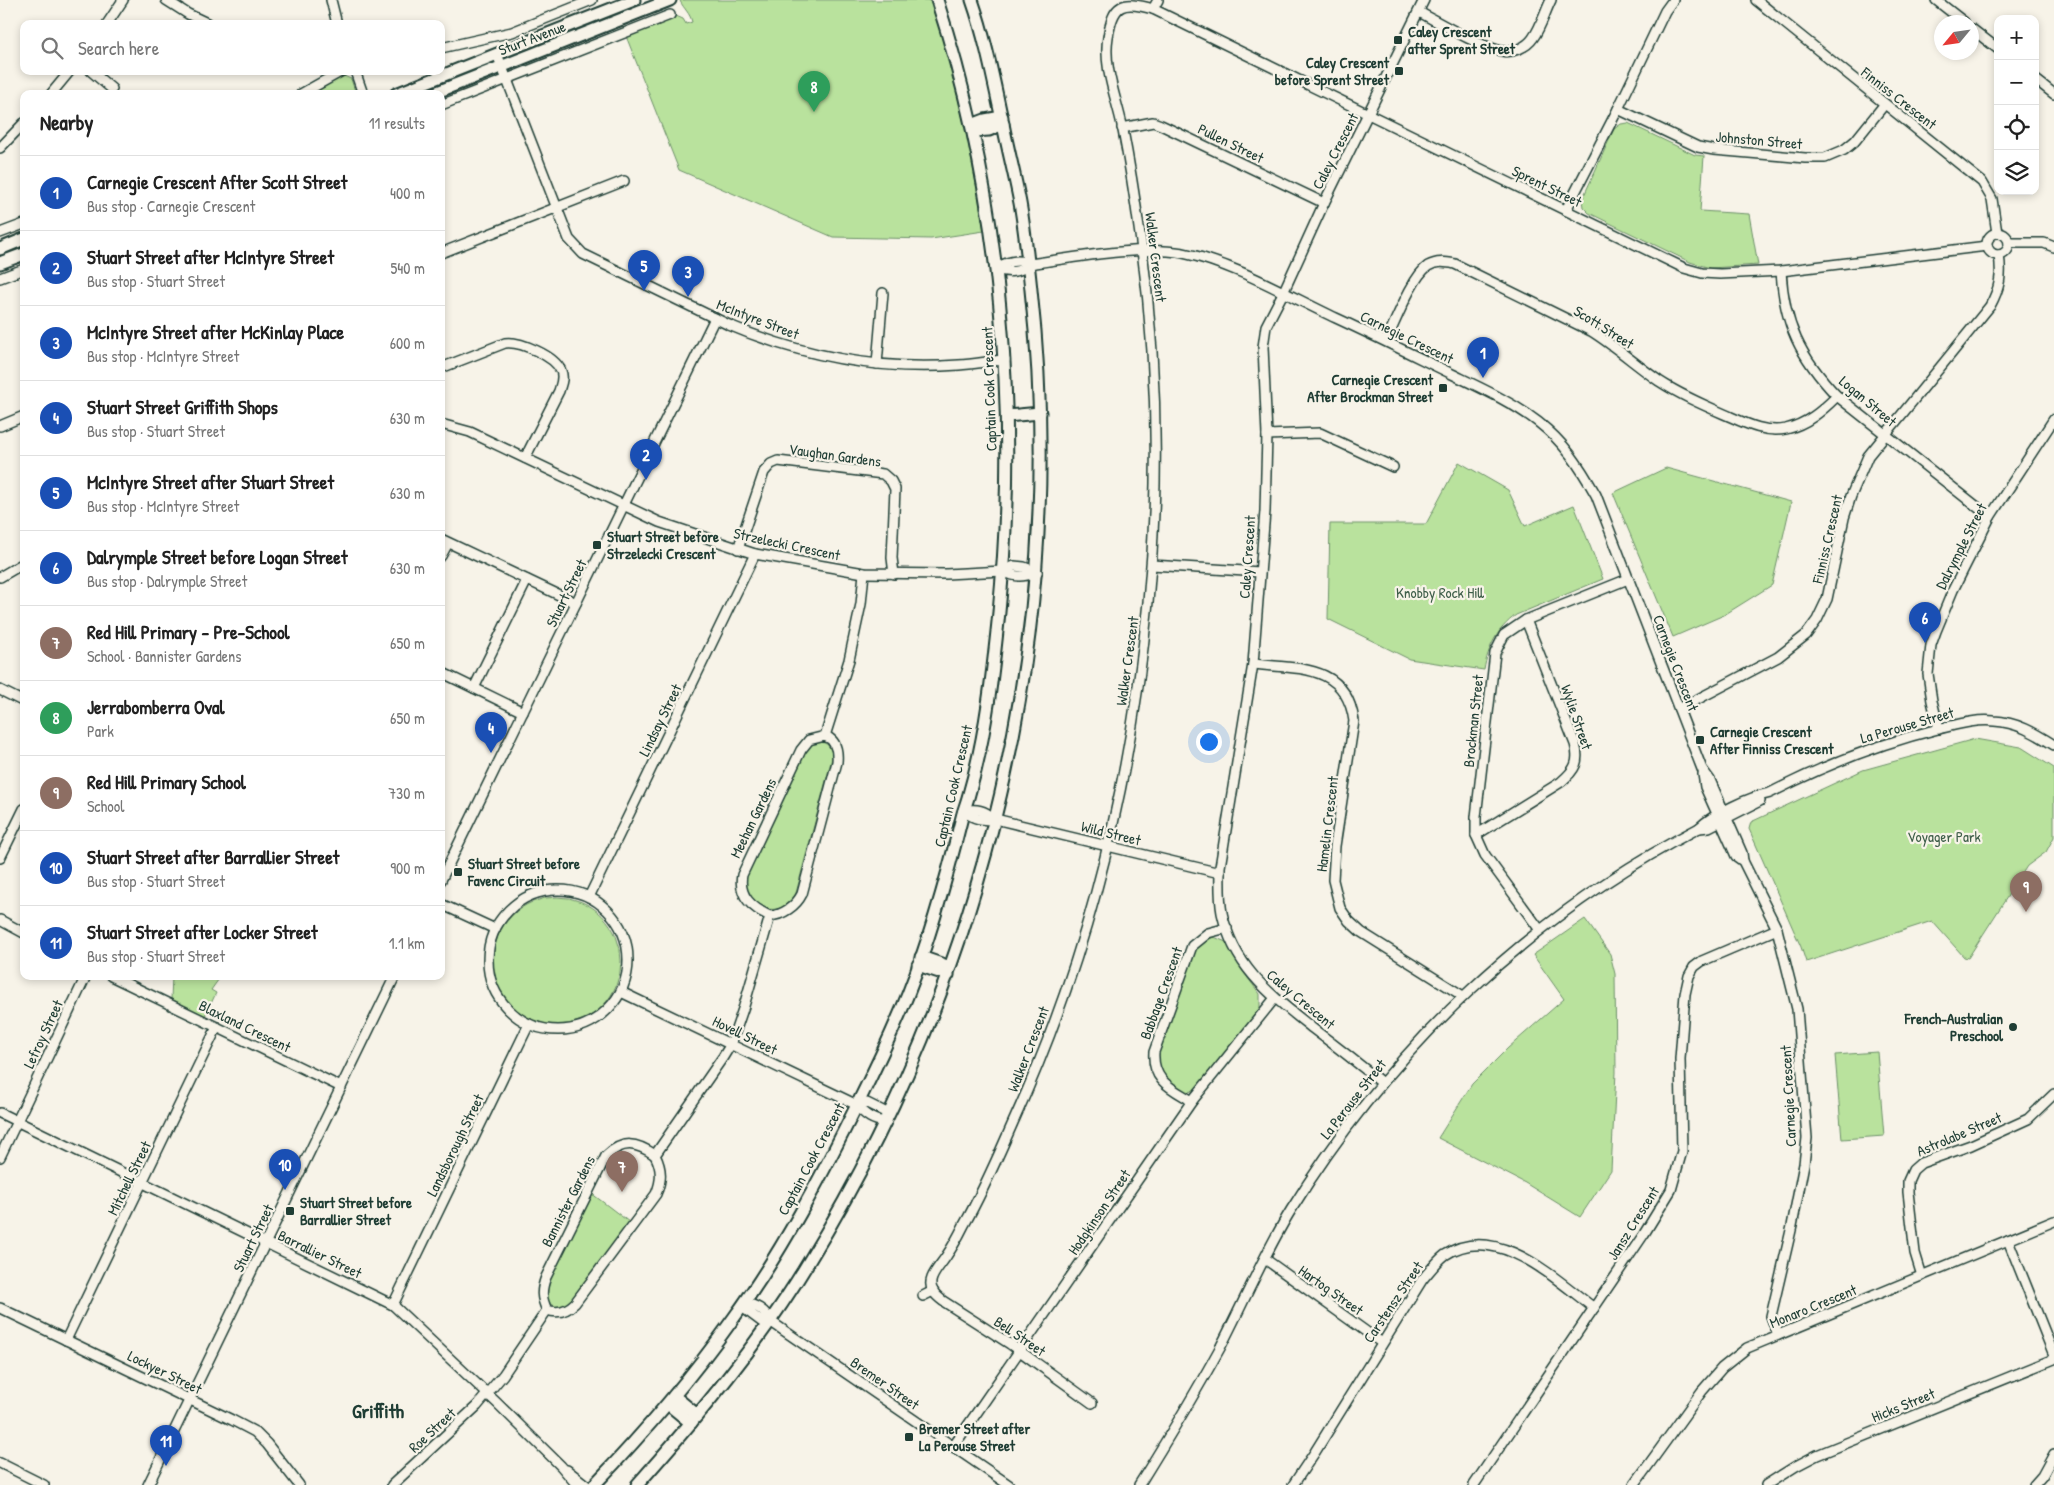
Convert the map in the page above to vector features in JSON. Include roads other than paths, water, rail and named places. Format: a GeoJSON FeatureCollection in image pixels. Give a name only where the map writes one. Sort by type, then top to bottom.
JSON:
{"type":"FeatureCollection","features":[{"type":"Feature","properties":{"kind":"main road","name":"Sturt Avenue"},"geometry":{"type":"LineString","coordinates":[[445,75],[634,0]]}},
{"type":"Feature","properties":{"kind":"main road","name":"Sturt Avenue"},"geometry":{"type":"LineString","coordinates":[[442,90],[670,0]]}},
{"type":"Feature","properties":{"kind":"main road","name":"Captain Cook Crescent"},"geometry":{"type":"LineString","coordinates":[[594,1485],[671,1400],[744,1304],[804,1208],[841,1140],[893,1030],[919,961],[945,883],[969,795],[992,672],[1003,570],[1007,496],[1005,360],[989,213],[972,128],[952,49],[937,0]]}},
{"type":"Feature","properties":{"kind":"main road"},"geometry":{"type":"LineString","coordinates":[[638,1485],[694,1419],[770,1321],[813,1256],[887,1121],[931,1021],[949,971],[982,871],[995,819],[1021,693],[1037,572],[1041,418],[1034,316],[1020,204],[973,3]]}},
{"type":"Feature","properties":{"kind":"main road","name":"Sturt Avenue"},"geometry":{"type":"LineString","coordinates":[[406,90],[444,75]]}},
{"type":"Feature","properties":{"kind":"main road"},"geometry":{"type":"LineString","coordinates":[[972,128],[986,130],[1002,121]]}},
{"type":"Feature","properties":{"kind":"main road"},"geometry":{"type":"LineString","coordinates":[[0,249],[20,242]]}},
{"type":"Feature","properties":{"kind":"main road"},"geometry":{"type":"LineString","coordinates":[[0,263],[20,256]]}},
{"type":"Feature","properties":{"kind":"main road"},"geometry":{"type":"LineString","coordinates":[[1007,419],[1041,418]]}},
{"type":"Feature","properties":{"kind":"main road"},"geometry":{"type":"LineString","coordinates":[[919,961],[949,971]]}},
{"type":"Feature","properties":{"kind":"main road"},"geometry":{"type":"LineString","coordinates":[[671,1400],[694,1419]]}},
{"type":"Feature","properties":{"kind":"street"},"geometry":{"type":"LineString","coordinates":[[110,20],[123,0]]}},
{"type":"Feature","properties":{"kind":"street"},"geometry":{"type":"LineString","coordinates":[[166,0],[201,20]]}},
{"type":"Feature","properties":{"kind":"street"},"geometry":{"type":"LineString","coordinates":[[332,0],[336,20]]}},
{"type":"Feature","properties":{"kind":"street","name":"Sturt Avenue"},"geometry":{"type":"LineString","coordinates":[[445,47],[512,32],[592,0]]}},
{"type":"Feature","properties":{"kind":"street"},"geometry":{"type":"LineString","coordinates":[[1153,9],[1158,0]]}},
{"type":"Feature","properties":{"kind":"street","name":"Caley Crescent"},"geometry":{"type":"LineString","coordinates":[[1382,1082],[1275,998],[1252,976],[1242,962],[1222,913],[1220,873],[1253,664],[1264,511],[1266,435],[1263,347],[1266,326],[1424,0]]}},
{"type":"Feature","properties":{"kind":"street"},"geometry":{"type":"LineString","coordinates":[[1419,12],[1487,46],[1509,51],[1518,49],[1532,39],[1551,0]]}},
{"type":"Feature","properties":{"kind":"street"},"geometry":{"type":"LineString","coordinates":[[1566,210],[1618,109],[1665,11],[1674,0]]}},
{"type":"Feature","properties":{"kind":"street","name":"Finniss Crescent"},"geometry":{"type":"LineString","coordinates":[[1756,0],[1982,182],[1992,199],[1997,233]]}},
{"type":"Feature","properties":{"kind":"street"},"geometry":{"type":"LineString","coordinates":[[1936,0],[1955,15]]}},
{"type":"Feature","properties":{"kind":"street","name":"Sprent Street"},"geometry":{"type":"LineString","coordinates":[[1123,4],[1136,2],[1153,9],[1684,268],[1702,273],[1781,271],[1987,246]]}},
{"type":"Feature","properties":{"kind":"street","name":"Walker Crescent"},"geometry":{"type":"LineString","coordinates":[[933,1291],[931,1284],[933,1275],[949,1252],[982,1192],[1039,1063],[1078,954],[1119,799],[1138,687],[1152,566],[1155,469],[1153,376],[1147,290],[1142,251],[1122,128],[1108,66],[1107,45],[1113,18],[1117,8],[1123,4]]}},
{"type":"Feature","properties":{"kind":"street","name":"Sturt Avenue"},"geometry":{"type":"LineString","coordinates":[[445,103],[670,15]]}},
{"type":"Feature","properties":{"kind":"street"},"geometry":{"type":"LineString","coordinates":[[1979,34],[1994,46]]}},
{"type":"Feature","properties":{"kind":"street","name":"McIntyre Street"},"geometry":{"type":"LineString","coordinates":[[497,54],[556,208],[572,244],[582,254],[752,335],[795,349],[831,358],[876,364],[959,365],[1005,360]]}},
{"type":"Feature","properties":{"kind":"street"},"geometry":{"type":"LineString","coordinates":[[54,90],[67,75]]}},
{"type":"Feature","properties":{"kind":"street"},"geometry":{"type":"LineString","coordinates":[[95,75],[112,90]]}},
{"type":"Feature","properties":{"kind":"street"},"geometry":{"type":"LineString","coordinates":[[308,90],[335,75]]}},
{"type":"Feature","properties":{"kind":"street"},"geometry":{"type":"LineString","coordinates":[[356,75],[361,90]]}},
{"type":"Feature","properties":{"kind":"street"},"geometry":{"type":"LineString","coordinates":[[2039,82],[2054,94]]}},
{"type":"Feature","properties":{"kind":"street","name":"Johnston Street"},"geometry":{"type":"LineString","coordinates":[[1618,109],[1698,147],[1714,150],[1824,158],[1844,150],[1855,141],[1884,105]]}},
{"type":"Feature","properties":{"kind":"street","name":"Pullen Street"},"geometry":{"type":"LineString","coordinates":[[1122,128],[1153,122],[1324,203]]}},
{"type":"Feature","properties":{"kind":"street"},"geometry":{"type":"LineString","coordinates":[[0,148],[20,127]]}},
{"type":"Feature","properties":{"kind":"street"},"geometry":{"type":"LineString","coordinates":[[445,251],[624,182]]}},
{"type":"Feature","properties":{"kind":"street"},"geometry":{"type":"LineString","coordinates":[[0,233],[20,226]]}},
{"type":"Feature","properties":{"kind":"street"},"geometry":{"type":"LineString","coordinates":[[1997,233],[2004,235],[2009,243],[2006,252],[1999,255],[1992,253],[1987,246],[1990,238],[1997,233]]}},
{"type":"Feature","properties":{"kind":"street"},"geometry":{"type":"LineString","coordinates":[[2009,243],[2044,243],[2054,247]]}},
{"type":"Feature","properties":{"kind":"street","name":"Carnegie Crescent"},"geometry":{"type":"LineString","coordinates":[[996,269],[1004,272],[1024,269],[1028,264],[1142,251],[1181,253],[1208,259],[1386,341],[1519,408],[1560,441],[1574,457],[1596,495],[1702,769],[1710,780],[1736,856],[1743,861],[1777,929],[1797,1009],[1806,1138],[1804,1164],[1792,1226],[1771,1316],[1778,1335]]}},
{"type":"Feature","properties":{"kind":"street","name":"Finniss Crescent"},"geometry":{"type":"LineString","coordinates":[[1679,709],[1778,657],[1806,635],[1817,620],[1827,599],[1844,518],[1868,456],[1990,306],[2000,285],[2002,273],[1999,255]]}},
{"type":"Feature","properties":{"kind":"street","name":"Scott Street"},"geometry":{"type":"LineString","coordinates":[[1386,341],[1420,274],[1429,265],[1441,262],[1455,264],[1591,331],[1611,343],[1671,389],[1691,400],[1746,424],[1766,430],[1785,429],[1805,422],[1821,411],[1837,396]]}},
{"type":"Feature","properties":{"kind":"street"},"geometry":{"type":"LineString","coordinates":[[0,278],[20,270]]}},
{"type":"Feature","properties":{"kind":"street","name":"Logan Street"},"geometry":{"type":"LineString","coordinates":[[1781,271],[1787,317],[1796,342],[1811,366],[1837,396],[1990,517]]}},
{"type":"Feature","properties":{"kind":"street"},"geometry":{"type":"LineString","coordinates":[[876,364],[883,292]]}},
{"type":"Feature","properties":{"kind":"street","name":"Stuart Street"},"geometry":{"type":"LineString","coordinates":[[445,872],[715,318]]}},
{"type":"Feature","properties":{"kind":"street"},"geometry":{"type":"LineString","coordinates":[[445,366],[512,342],[545,356],[558,365],[562,379],[559,391],[525,458]]}},
{"type":"Feature","properties":{"kind":"street"},"geometry":{"type":"LineString","coordinates":[[0,426],[20,418]]}},
{"type":"Feature","properties":{"kind":"street","name":"Dalrymple Street"},"geometry":{"type":"LineString","coordinates":[[1939,729],[1929,681],[1932,645],[1953,590],[1990,517],[2054,419]]}},
{"type":"Feature","properties":{"kind":"street","name":"Strzelecki Crescent"},"geometry":{"type":"LineString","coordinates":[[445,425],[470,432],[659,522],[755,554],[864,573],[946,574],[1003,570],[1014,576],[1024,577],[1037,572]]}},
{"type":"Feature","properties":{"kind":"street"},"geometry":{"type":"LineString","coordinates":[[1266,435],[1320,433],[1393,467]]}},
{"type":"Feature","properties":{"kind":"street","name":"Vaughan Gardens"},"geometry":{"type":"LineString","coordinates":[[738,549],[764,472],[771,464],[778,461],[883,474],[891,481],[895,489],[892,558],[894,574]]}},
{"type":"Feature","properties":{"kind":"street"},"geometry":{"type":"LineString","coordinates":[[445,541],[576,604]]}},
{"type":"Feature","properties":{"kind":"street","name":"Lindsay Street"},"geometry":{"type":"LineString","coordinates":[[590,897],[755,554]]}},
{"type":"Feature","properties":{"kind":"street"},"geometry":{"type":"LineString","coordinates":[[0,577],[20,565]]}},
{"type":"Feature","properties":{"kind":"street"},"geometry":{"type":"LineString","coordinates":[[1152,566],[1260,572]]}},
{"type":"Feature","properties":{"kind":"street"},"geometry":{"type":"LineString","coordinates":[[488,1394],[548,1310],[560,1312],[569,1309],[575,1303],[656,1194],[661,1183],[661,1174],[659,1163],[654,1155],[731,1044],[747,998],[770,916],[788,909],[802,894],[838,762],[837,750],[833,740],[825,736],[849,660],[861,604],[864,573]]}},
{"type":"Feature","properties":{"kind":"street","name":"Brockman Street"},"geometry":{"type":"LineString","coordinates":[[1540,930],[1485,855],[1476,836],[1476,817],[1495,653],[1504,635],[1526,620],[1628,579]]}},
{"type":"Feature","properties":{"kind":"street"},"geometry":{"type":"LineString","coordinates":[[474,688],[527,580]]}},
{"type":"Feature","properties":{"kind":"street","name":"Wylie Street"},"geometry":{"type":"LineString","coordinates":[[1476,836],[1562,782],[1571,774],[1577,764],[1578,755],[1575,744],[1526,620]]}},
{"type":"Feature","properties":{"kind":"street","name":"Hamelin Crescent"},"geometry":{"type":"LineString","coordinates":[[1253,664],[1307,670],[1324,675],[1336,682],[1346,693],[1352,707],[1354,722],[1334,865],[1334,887],[1340,908],[1349,922],[1361,932],[1463,996]]}},
{"type":"Feature","properties":{"kind":"street"},"geometry":{"type":"LineString","coordinates":[[445,674],[523,712]]}},
{"type":"Feature","properties":{"kind":"street"},"geometry":{"type":"LineString","coordinates":[[0,690],[20,700]]}},
{"type":"Feature","properties":{"kind":"street","name":"La Perouse Street"},"geometry":{"type":"LineString","coordinates":[[1139,1485],[1220,1347],[1275,1237],[1310,1181],[1382,1082],[1463,996],[1540,930],[1630,866],[1699,828],[1709,827],[1759,795],[1770,793],[1832,763],[1872,748],[1964,723],[1994,720],[2020,726],[2054,745]]}},
{"type":"Feature","properties":{"kind":"street","name":"Meehan Gardens"},"geometry":{"type":"LineString","coordinates":[[770,916],[758,911],[745,898],[741,886],[742,875],[801,750],[810,740],[825,736]]}},
{"type":"Feature","properties":{"kind":"street","name":"Wild Street"},"geometry":{"type":"LineString","coordinates":[[964,811],[975,809],[984,811],[995,819],[1220,873]]}},
{"type":"Feature","properties":{"kind":"street"},"geometry":{"type":"LineString","coordinates":[[0,858],[20,817]]}},
{"type":"Feature","properties":{"kind":"street"},"geometry":{"type":"LineString","coordinates":[[567,890],[590,897],[609,912],[623,932],[628,968],[621,992],[605,1013],[583,1026],[557,1030],[529,1024],[507,1008],[492,984],[488,956],[495,929],[503,916],[512,907],[543,891],[567,890]]}},
{"type":"Feature","properties":{"kind":"street"},"geometry":{"type":"LineString","coordinates":[[445,906],[495,929]]}},
{"type":"Feature","properties":{"kind":"street"},"geometry":{"type":"LineString","coordinates":[[0,920],[20,931]]}},
{"type":"Feature","properties":{"kind":"street","name":"Babbage Crescent"},"geometry":{"type":"LineString","coordinates":[[1192,1101],[1161,1081],[1153,1061],[1154,1052],[1192,946],[1208,933],[1227,928]]}},
{"type":"Feature","properties":{"kind":"street","name":"Jansz Crescent"},"geometry":{"type":"LineString","coordinates":[[1474,1485],[1657,1215],[1671,1190],[1682,1151],[1680,1059],[1684,994],[1689,976],[1694,967],[1702,961],[1777,929]]}},
{"type":"Feature","properties":{"kind":"street","name":"Lefroy Street"},"geometry":{"type":"LineString","coordinates":[[0,1157],[84,980]]}},
{"type":"Feature","properties":{"kind":"street","name":"Blaxland Crescent"},"geometry":{"type":"LineString","coordinates":[[119,980],[341,1088]]}},
{"type":"Feature","properties":{"kind":"street","name":"Stuart Street"},"geometry":{"type":"LineString","coordinates":[[148,1485],[393,980]]}},
{"type":"Feature","properties":{"kind":"street","name":"Hovell Street"},"geometry":{"type":"LineString","coordinates":[[621,992],[857,1105],[867,1103],[885,1112],[887,1121]]}},
{"type":"Feature","properties":{"kind":"street","name":"Hodgkinson Street"},"geometry":{"type":"LineString","coordinates":[[953,1446],[1192,1101],[1275,998]]}},
{"type":"Feature","properties":{"kind":"street","name":"Landsborough Street"},"geometry":{"type":"LineString","coordinates":[[393,1305],[529,1024]]}},
{"type":"Feature","properties":{"kind":"street","name":"Mitchell Street"},"geometry":{"type":"LineString","coordinates":[[66,1340],[217,1027]]}},
{"type":"Feature","properties":{"kind":"street","name":"Astrolabe Street"},"geometry":{"type":"LineString","coordinates":[[1922,1276],[1914,1248],[1908,1181],[1917,1166],[2028,1119],[2054,1094]]}},
{"type":"Feature","properties":{"kind":"street","name":"Barrallier Street"},"geometry":{"type":"LineString","coordinates":[[0,1113],[393,1305],[488,1394],[561,1466],[577,1485]]}},
{"type":"Feature","properties":{"kind":"street","name":"Bannister Gardens"},"geometry":{"type":"LineString","coordinates":[[548,1310],[543,1302],[542,1292],[546,1277],[606,1156],[614,1148],[624,1145],[644,1148],[654,1155]]}},
{"type":"Feature","properties":{"kind":"street","name":"Monaro Crescent"},"geometry":{"type":"LineString","coordinates":[[1634,1485],[1722,1368],[1747,1348],[2054,1221]]}},
{"type":"Feature","properties":{"kind":"street"},"geometry":{"type":"LineString","coordinates":[[2008,1240],[2054,1355]]}},
{"type":"Feature","properties":{"kind":"street","name":"Carstensz Street"},"geometry":{"type":"LineString","coordinates":[[1293,1485],[1422,1280],[1446,1255],[1474,1245],[1494,1246],[1512,1251],[1527,1258],[1594,1308]]}},
{"type":"Feature","properties":{"kind":"street","name":"Hartog Street"},"geometry":{"type":"LineString","coordinates":[[1264,1259],[1382,1343]]}},
{"type":"Feature","properties":{"kind":"street"},"geometry":{"type":"LineString","coordinates":[[923,1296],[933,1291]]}},
{"type":"Feature","properties":{"kind":"street","name":"Bell Street"},"geometry":{"type":"LineString","coordinates":[[933,1291],[943,1301],[1020,1351],[1092,1403]]}},
{"type":"Feature","properties":{"kind":"street","name":"Bremer Street"},"geometry":{"type":"LineString","coordinates":[[744,1304],[746,1310],[762,1322],[770,1321],[1009,1485]]}},
{"type":"Feature","properties":{"kind":"street","name":"Lockyer Street"},"geometry":{"type":"LineString","coordinates":[[0,1308],[255,1432],[267,1444],[299,1485]]}},
{"type":"Feature","properties":{"kind":"street","name":"Hicks Street"},"geometry":{"type":"LineString","coordinates":[[1766,1485],[1817,1455],[2054,1359]]}},
{"type":"Feature","properties":{"kind":"street","name":"Roe Street"},"geometry":{"type":"LineString","coordinates":[[392,1485],[464,1419],[488,1394]]}},
{"type":"Feature","properties":{"kind":"street"},"geometry":{"type":"LineString","coordinates":[[2034,1485],[2042,1476],[2054,1454]]}},
{"type":"Feature","properties":{"kind":"street"},"geometry":{"type":"LineString","coordinates":[[0,1463],[44,1485]]}},
{"type":"Feature","properties":{"kind":"street","name":"Barrallier Street"},"geometry":{"type":"LineString","coordinates":[[561,1466],[578,1477],[586,1485]]}},
{"type":"Feature","properties":{"kind":"place","name":"Caley Crescent after Sprent Street"},"geometry":{"type":"Point","coordinates":[1398,40]}},
{"type":"Feature","properties":{"kind":"place","name":"Caley Crescent before Sprent Street"},"geometry":{"type":"Point","coordinates":[1399,71]}},
{"type":"Feature","properties":{"kind":"place","name":"Jerrabomberra Oval"},"geometry":{"type":"Point","coordinates":[814,112]}},
{"type":"Feature","properties":{"kind":"place","name":"McIntyre Street after Stuart Street"},"geometry":{"type":"Point","coordinates":[644,291]}},
{"type":"Feature","properties":{"kind":"place","name":"McIntyre Street after McKinlay Place"},"geometry":{"type":"Point","coordinates":[688,297]}},
{"type":"Feature","properties":{"kind":"place","name":"Carnegie Crescent After Scott Street"},"geometry":{"type":"Point","coordinates":[1483,378]}},
{"type":"Feature","properties":{"kind":"place","name":"Carnegie Crescent After Brockman Street"},"geometry":{"type":"Point","coordinates":[1443,388]}},
{"type":"Feature","properties":{"kind":"place","name":"Stuart Street after McIntyre Street"},"geometry":{"type":"Point","coordinates":[646,480]}},
{"type":"Feature","properties":{"kind":"place","name":"Stuart Street before Strzelecki Crescent"},"geometry":{"type":"Point","coordinates":[597,545]}},
{"type":"Feature","properties":{"kind":"place","name":"Dalrymple Street before Logan Street"},"geometry":{"type":"Point","coordinates":[1925,643]}},
{"type":"Feature","properties":{"kind":"place","name":"Carnegie Crescent After Finniss Crescent"},"geometry":{"type":"Point","coordinates":[1700,740]}},
{"type":"Feature","properties":{"kind":"place","name":"Stuart Street Griffith Shops"},"geometry":{"type":"Point","coordinates":[491,753]}},
{"type":"Feature","properties":{"kind":"place","name":"Stuart Street before Favenc Circuit"},"geometry":{"type":"Point","coordinates":[458,872]}},
{"type":"Feature","properties":{"kind":"place","name":"Red Hill Primary School"},"geometry":{"type":"Point","coordinates":[2026,912]}},
{"type":"Feature","properties":{"kind":"place","name":"French-Australian Preschool"},"geometry":{"type":"Point","coordinates":[2013,1027]}},
{"type":"Feature","properties":{"kind":"place","name":"Stuart Street after Barrallier Street"},"geometry":{"type":"Point","coordinates":[285,1190]}},
{"type":"Feature","properties":{"kind":"place","name":"Red Hill Primary - Pre-School"},"geometry":{"type":"Point","coordinates":[622,1192]}},
{"type":"Feature","properties":{"kind":"place","name":"Stuart Street before Barrallier Street"},"geometry":{"type":"Point","coordinates":[290,1211]}},
{"type":"Feature","properties":{"kind":"place","name":"Bremer Street after La Perouse Street"},"geometry":{"type":"Point","coordinates":[909,1437]}},
{"type":"Feature","properties":{"kind":"place","name":"Stuart Street after Locker Street"},"geometry":{"type":"Point","coordinates":[166,1466]}},
{"type":"Feature","properties":{"kind":"district","name":"Griffith"},"geometry":{"type":"Point","coordinates":[378,1410]}},
{"type":"Feature","properties":{"kind":"park label","name":"Knobby Rock Hill"},"geometry":{"type":"Point","coordinates":[1440,592]}},
{"type":"Feature","properties":{"kind":"park label","name":"Voyager Park"},"geometry":{"type":"Point","coordinates":[1944,836]}}]}
